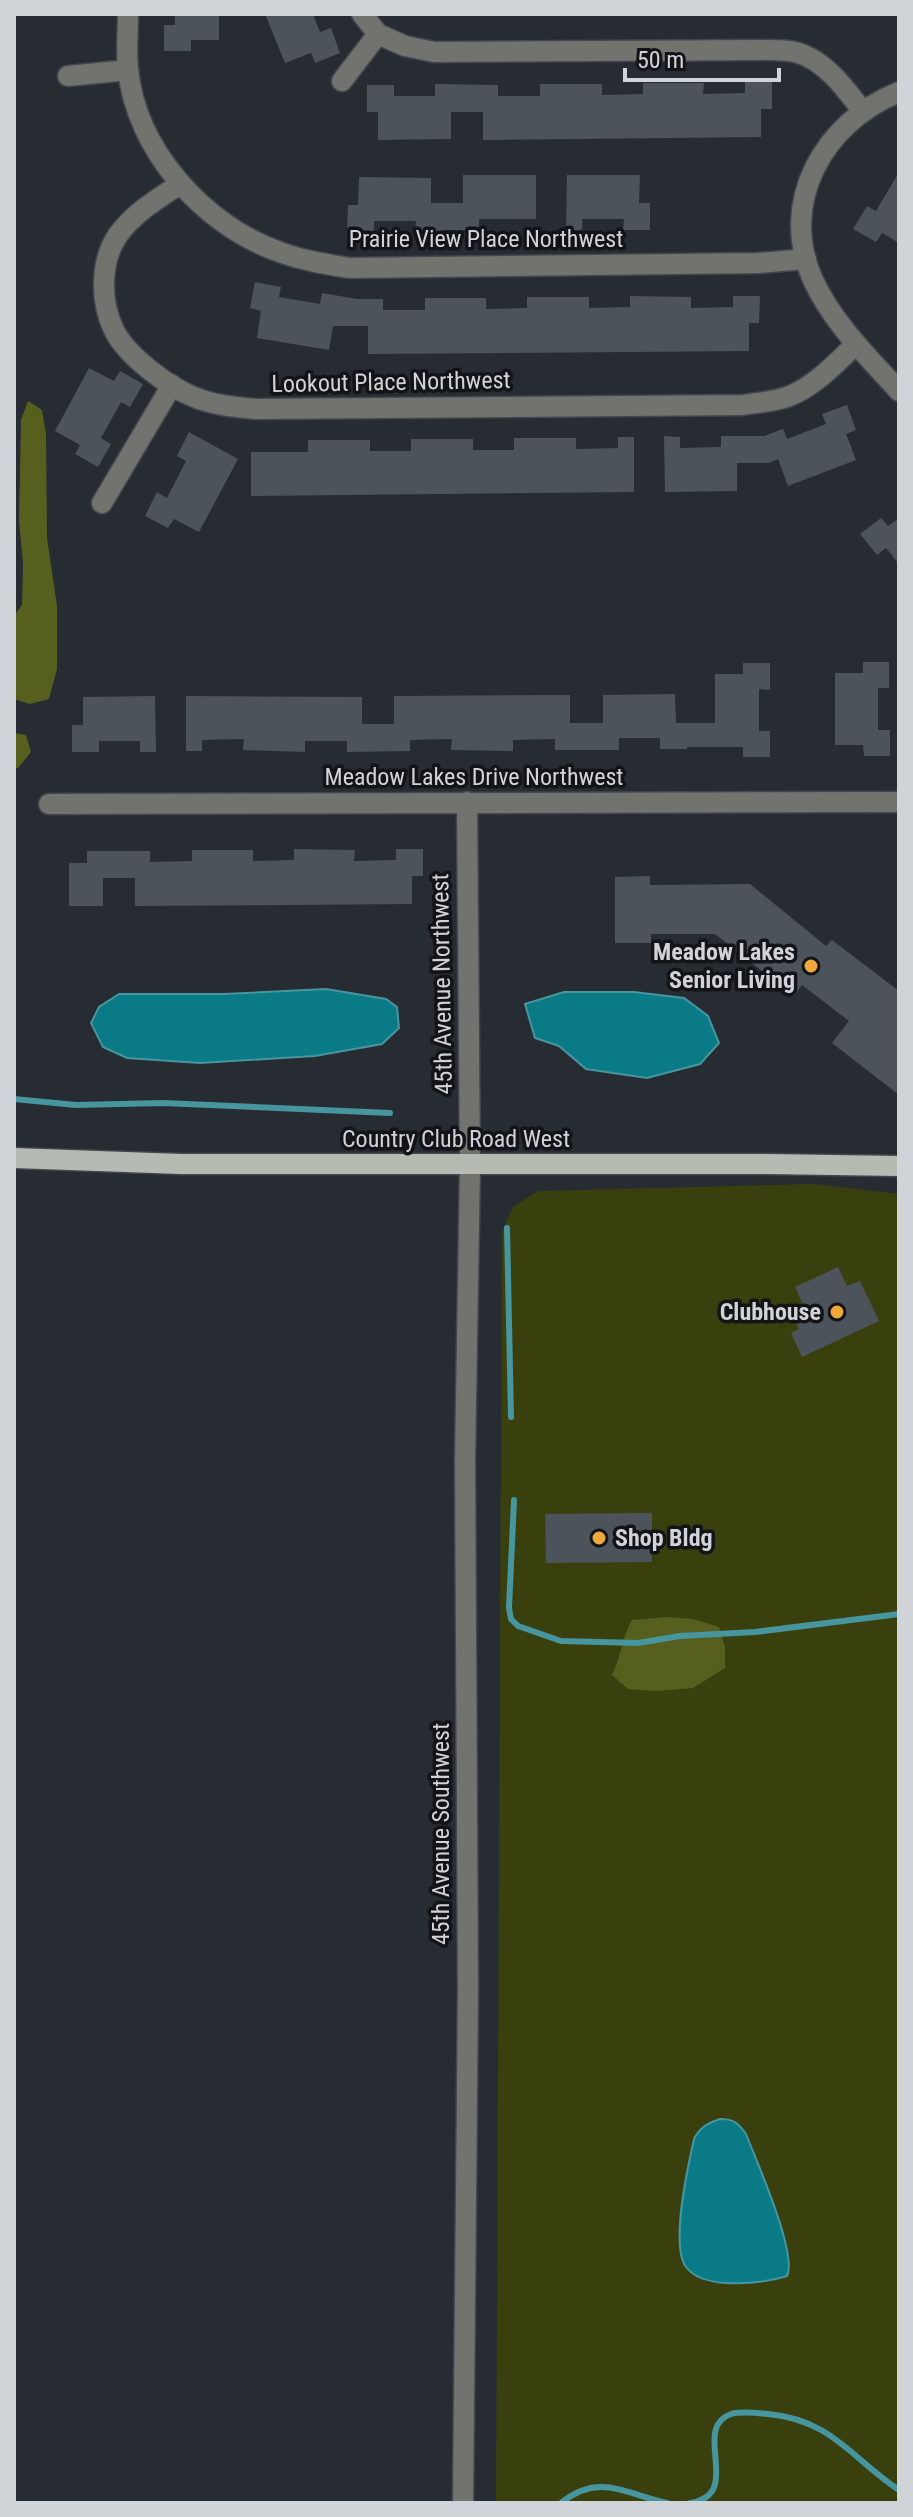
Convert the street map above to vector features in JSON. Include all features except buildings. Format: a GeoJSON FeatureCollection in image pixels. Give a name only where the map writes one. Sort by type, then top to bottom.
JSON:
{"type":"FeatureCollection","features":[{"type":"Feature","properties":{"kind":"main road","name":"Country Club Road West"},"geometry":{"type":"LineString","coordinates":[[14,1158],[167,1164],[899,1166]]}},
{"type":"Feature","properties":{"kind":"street","name":"Prairie View Place Northwest"},"geometry":{"type":"LineString","coordinates":[[128,14],[128,70],[135,102],[143,124],[180,184],[240,233],[276,251],[349,268],[758,263],[806,259]]}},
{"type":"Feature","properties":{"kind":"street"},"geometry":{"type":"LineString","coordinates":[[362,14],[378,34],[405,46],[434,52],[796,52],[817,62],[849,92],[863,112]]}},
{"type":"Feature","properties":{"kind":"street"},"geometry":{"type":"LineString","coordinates":[[342,81],[378,34]]}},
{"type":"Feature","properties":{"kind":"street"},"geometry":{"type":"LineString","coordinates":[[68,76],[128,70]]}},
{"type":"Feature","properties":{"kind":"street"},"geometry":{"type":"LineString","coordinates":[[899,92],[863,112],[831,141],[808,180],[801,221],[806,259],[821,293],[856,344],[899,391]]}},
{"type":"Feature","properties":{"kind":"street","name":"Lookout Place Northwest"},"geometry":{"type":"LineString","coordinates":[[180,184],[149,204],[116,238],[108,256],[104,292],[107,312],[114,332],[128,350],[172,385],[194,397],[218,404],[255,409],[743,405],[791,396],[806,388],[856,344]]}},
{"type":"Feature","properties":{"kind":"street"},"geometry":{"type":"LineString","coordinates":[[102,503],[172,385]]}},
{"type":"Feature","properties":{"kind":"street","name":"45th Avenue Northwest"},"geometry":{"type":"LineString","coordinates":[[467,802],[470,1165]]}},
{"type":"Feature","properties":{"kind":"street","name":"Meadow Lakes Drive Northwest"},"geometry":{"type":"LineString","coordinates":[[49,804],[899,802]]}},
{"type":"Feature","properties":{"kind":"street","name":"45th Avenue Southwest"},"geometry":{"type":"LineString","coordinates":[[463,2503],[468,2005],[465,1460],[470,1165]]}},
{"type":"Feature","properties":{"kind":"green space"},"geometry":{"type":"Polygon","coordinates":[[[28,401],[42,410],[46,434],[47,538],[57,606],[57,669],[49,699],[30,704],[14,699],[14,616],[22,605],[23,563],[19,521],[21,420],[28,401]]]}},
{"type":"Feature","properties":{"kind":"green space"},"geometry":{"type":"Polygon","coordinates":[[[14,733],[26,735],[31,752],[18,768],[14,768],[14,733]]]}},
{"type":"Feature","properties":{"kind":"green space"},"geometry":{"type":"Polygon","coordinates":[[[815,1184],[899,1194],[899,2503],[496,2503],[502,1232],[513,1207],[538,1191],[815,1184]]]}},
{"type":"Feature","properties":{"kind":"green space"},"geometry":{"type":"Polygon","coordinates":[[[667,1617],[693,1619],[719,1627],[725,1647],[725,1668],[693,1688],[656,1691],[628,1689],[612,1675],[632,1620],[667,1617]]]}},
{"type":"Feature","properties":{"kind":"water"},"geometry":{"type":"Polygon","coordinates":[[[326,989],[386,999],[397,1007],[399,1028],[382,1044],[315,1056],[200,1063],[127,1058],[103,1047],[91,1023],[99,1007],[119,994],[224,994],[326,989]]]}},
{"type":"Feature","properties":{"kind":"water"},"geometry":{"type":"Polygon","coordinates":[[[564,992],[634,992],[684,998],[708,1016],[719,1043],[700,1064],[647,1078],[586,1069],[559,1046],[535,1038],[525,1004],[564,992]]]}},
{"type":"Feature","properties":{"kind":"water"},"geometry":{"type":"Polygon","coordinates":[[[720,2119],[735,2122],[746,2134],[787,2248],[787,2276],[756,2282],[725,2283],[699,2277],[686,2267],[680,2242],[680,2224],[694,2139],[705,2126],[720,2119]]]}},
{"type":"Feature","properties":{"kind":"waterway"},"geometry":{"type":"LineString","coordinates":[[14,1099],[76,1105],[163,1103],[390,1113]]}},
{"type":"Feature","properties":{"kind":"waterway"},"geometry":{"type":"LineString","coordinates":[[507,1228],[511,1417]]}},
{"type":"Feature","properties":{"kind":"waterway"},"geometry":{"type":"LineString","coordinates":[[514,1500],[511,1619],[518,1626],[561,1641],[638,1643],[899,1614]]}},
{"type":"Feature","properties":{"kind":"waterway"},"geometry":{"type":"LineString","coordinates":[[690,2503],[706,2497],[714,2488],[715,2433],[720,2422],[731,2414],[740,2413],[768,2414],[809,2424],[840,2442],[899,2490]]}},
{"type":"Feature","properties":{"kind":"waterway"},"geometry":{"type":"LineString","coordinates":[[561,2503],[575,2494],[600,2487],[667,2503]]}},
{"type":"Feature","properties":{"kind":"place","name":"Meadow Lakes Senior Living"},"geometry":{"type":"Point","coordinates":[811,966]}},
{"type":"Feature","properties":{"kind":"place","name":"Clubhouse"},"geometry":{"type":"Point","coordinates":[837,1312]}},
{"type":"Feature","properties":{"kind":"place","name":"Shop Bldg"},"geometry":{"type":"Point","coordinates":[599,1538]}}]}
